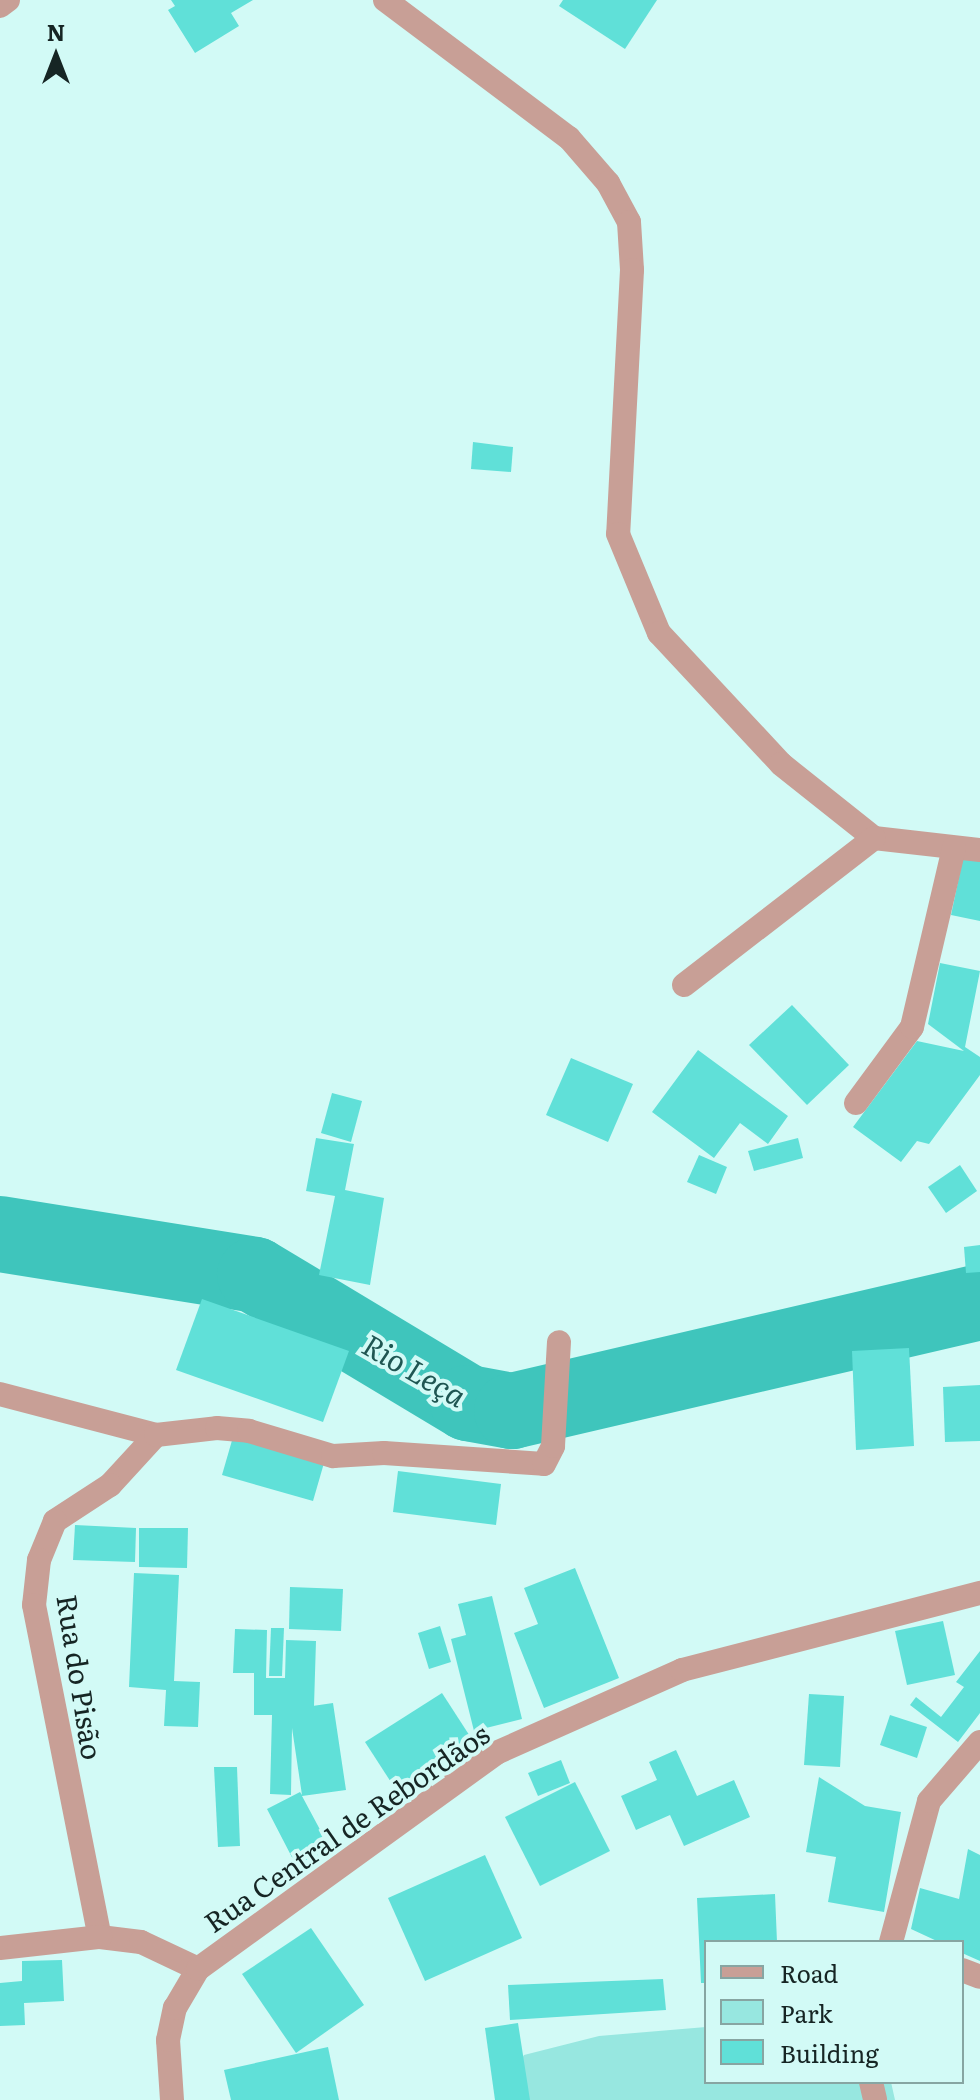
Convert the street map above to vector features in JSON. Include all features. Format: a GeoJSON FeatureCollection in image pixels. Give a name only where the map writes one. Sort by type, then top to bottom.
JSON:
{"type":"FeatureCollection","features":[{"type":"Feature","properties":{"kind":"street"},"geometry":{"type":"LineString","coordinates":[[0,6],[8,0]]}},
{"type":"Feature","properties":{"kind":"street"},"geometry":{"type":"LineString","coordinates":[[385,0],[569,138],[608,183],[629,222],[632,270],[618,534],[659,633],[781,764],[874,838],[980,850]]}},
{"type":"Feature","properties":{"kind":"street"},"geometry":{"type":"LineString","coordinates":[[684,985],[874,838]]}},
{"type":"Feature","properties":{"kind":"street"},"geometry":{"type":"LineString","coordinates":[[856,1103],[912,1027],[954,848]]}},
{"type":"Feature","properties":{"kind":"street"},"geometry":{"type":"LineString","coordinates":[[0,1394],[156,1435],[217,1428],[249,1431],[333,1456],[384,1453],[544,1464],[553,1446],[559,1342]]}},
{"type":"Feature","properties":{"kind":"street","name":"Rua do Pisão"},"geometry":{"type":"LineString","coordinates":[[100,1937],[39,1643],[35,1590],[39,1560],[55,1521],[110,1485],[156,1435]]}},
{"type":"Feature","properties":{"kind":"street","name":"Rua Central de Rebordãos"},"geometry":{"type":"LineString","coordinates":[[172,2100],[168,2040],[175,2008],[198,1969],[496,1753],[682,1670],[980,1593]]}},
{"type":"Feature","properties":{"kind":"street"},"geometry":{"type":"LineString","coordinates":[[892,1940],[929,1801],[980,1742]]}},
{"type":"Feature","properties":{"kind":"street"},"geometry":{"type":"LineString","coordinates":[[0,1948],[100,1937],[141,1942],[198,1969]]}},
{"type":"Feature","properties":{"kind":"green space"},"geometry":{"type":"Polygon","coordinates":[[[704,2027],[704,2084],[891,2084],[895,2100],[498,2100],[524,2055],[599,2036],[704,2027]]]}},
{"type":"Feature","properties":{"kind":"building"},"geometry":{"type":"Polygon","coordinates":[[[171,0],[253,0],[231,13],[239,26],[195,53],[168,10],[175,6],[171,0]]]}},
{"type":"Feature","properties":{"kind":"building"},"geometry":{"type":"Polygon","coordinates":[[[563,0],[657,0],[625,49],[559,6],[563,0]]]}},
{"type":"Feature","properties":{"kind":"building"},"geometry":{"type":"Polygon","coordinates":[[[473,442],[513,447],[511,472],[471,469],[473,442]]]}},
{"type":"Feature","properties":{"kind":"building"},"geometry":{"type":"Polygon","coordinates":[[[964,853],[980,857],[980,921],[951,915],[964,853]]]}},
{"type":"Feature","properties":{"kind":"building"},"geometry":{"type":"Polygon","coordinates":[[[940,963],[980,971],[965,1047],[980,1057],[980,1075],[929,1144],[917,1141],[901,1162],[853,1127],[917,1041],[964,1051],[928,1024],[940,963]]]}},
{"type":"Feature","properties":{"kind":"building"},"geometry":{"type":"Polygon","coordinates":[[[792,1005],[849,1065],[807,1105],[749,1045],[792,1005]]]}},
{"type":"Feature","properties":{"kind":"building"},"geometry":{"type":"Polygon","coordinates":[[[698,1050],[788,1116],[768,1144],[740,1123],[714,1158],[652,1112],[698,1050]]]}},
{"type":"Feature","properties":{"kind":"building"},"geometry":{"type":"Polygon","coordinates":[[[571,1058],[633,1084],[608,1142],[546,1115],[571,1058]]]}},
{"type":"Feature","properties":{"kind":"building"},"geometry":{"type":"Polygon","coordinates":[[[332,1093],[362,1101],[351,1142],[321,1133],[332,1093]]]}},
{"type":"Feature","properties":{"kind":"building"},"geometry":{"type":"Polygon","coordinates":[[[316,1138],[354,1144],[345,1190],[384,1198],[370,1285],[319,1275],[335,1196],[306,1191],[316,1138]]]}},
{"type":"Feature","properties":{"kind":"building"},"geometry":{"type":"Polygon","coordinates":[[[798,1138],[803,1158],[754,1171],[748,1151],[798,1138]]]}},
{"type":"Feature","properties":{"kind":"building"},"geometry":{"type":"Polygon","coordinates":[[[699,1155],[727,1167],[716,1194],[687,1182],[699,1155]]]}},
{"type":"Feature","properties":{"kind":"building"},"geometry":{"type":"Polygon","coordinates":[[[960,1165],[977,1191],[946,1213],[928,1187],[960,1165]]]}},
{"type":"Feature","properties":{"kind":"building"},"geometry":{"type":"Polygon","coordinates":[[[980,1245],[980,1272],[966,1273],[964,1247],[980,1245]]]}},
{"type":"Feature","properties":{"kind":"building"},"geometry":{"type":"Polygon","coordinates":[[[202,1299],[349,1351],[323,1422],[176,1370],[202,1299]]]}},
{"type":"Feature","properties":{"kind":"building"},"geometry":{"type":"Polygon","coordinates":[[[909,1348],[914,1446],[856,1450],[852,1351],[909,1348]]]}},
{"type":"Feature","properties":{"kind":"building"},"geometry":{"type":"Polygon","coordinates":[[[980,1385],[980,1441],[945,1442],[943,1387],[980,1385]]]}},
{"type":"Feature","properties":{"kind":"building"},"geometry":{"type":"Polygon","coordinates":[[[233,1437],[324,1463],[313,1501],[222,1475],[233,1437]]]}},
{"type":"Feature","properties":{"kind":"building"},"geometry":{"type":"Polygon","coordinates":[[[398,1471],[501,1484],[496,1525],[393,1512],[398,1471]]]}},
{"type":"Feature","properties":{"kind":"building"},"geometry":{"type":"Polygon","coordinates":[[[75,1525],[136,1528],[135,1562],[73,1560],[75,1525]]]}},
{"type":"Feature","properties":{"kind":"building"},"geometry":{"type":"Polygon","coordinates":[[[139,1528],[188,1528],[187,1568],[139,1567],[139,1528]]]}},
{"type":"Feature","properties":{"kind":"building"},"geometry":{"type":"Polygon","coordinates":[[[575,1568],[619,1678],[544,1708],[514,1633],[538,1624],[524,1588],[575,1568]]]}},
{"type":"Feature","properties":{"kind":"building"},"geometry":{"type":"Polygon","coordinates":[[[134,1573],[179,1575],[174,1681],[200,1682],[198,1727],[164,1726],[166,1690],[129,1687],[134,1573]]]}},
{"type":"Feature","properties":{"kind":"building"},"geometry":{"type":"Polygon","coordinates":[[[290,1587],[343,1589],[341,1631],[289,1629],[290,1587]]]}},
{"type":"Feature","properties":{"kind":"building"},"geometry":{"type":"Polygon","coordinates":[[[492,1596],[522,1719],[474,1731],[451,1639],[466,1635],[458,1604],[492,1596]]]}},
{"type":"Feature","properties":{"kind":"building"},"geometry":{"type":"Polygon","coordinates":[[[943,1621],[955,1675],[907,1685],[895,1631],[943,1621]]]}},
{"type":"Feature","properties":{"kind":"building"},"geometry":{"type":"Polygon","coordinates":[[[440,1626],[451,1662],[429,1669],[418,1633],[440,1626]]]}},
{"type":"Feature","properties":{"kind":"building"},"geometry":{"type":"Polygon","coordinates":[[[271,1628],[284,1628],[282,1676],[269,1676],[271,1628]]]}},
{"type":"Feature","properties":{"kind":"building"},"geometry":{"type":"Polygon","coordinates":[[[235,1629],[267,1630],[266,1678],[285,1678],[286,1640],[316,1641],[314,1706],[333,1703],[346,1790],[302,1796],[332,1852],[298,1869],[267,1809],[300,1792],[302,1795],[292,1728],[291,1795],[270,1794],[272,1715],[254,1715],[254,1673],[233,1673],[235,1629]]]}},
{"type":"Feature","properties":{"kind":"building"},"geometry":{"type":"Polygon","coordinates":[[[980,1651],[980,1713],[958,1742],[910,1705],[916,1697],[941,1717],[964,1687],[956,1682],[980,1651]]]}},
{"type":"Feature","properties":{"kind":"building"},"geometry":{"type":"Polygon","coordinates":[[[442,1693],[475,1744],[398,1793],[365,1742],[442,1693]]]}},
{"type":"Feature","properties":{"kind":"building"},"geometry":{"type":"Polygon","coordinates":[[[809,1694],[844,1696],[840,1767],[804,1765],[809,1694]]]}},
{"type":"Feature","properties":{"kind":"building"},"geometry":{"type":"Polygon","coordinates":[[[890,1715],[927,1727],[917,1758],[880,1745],[890,1715]]]}},
{"type":"Feature","properties":{"kind":"building"},"geometry":{"type":"Polygon","coordinates":[[[676,1750],[697,1796],[734,1780],[750,1817],[684,1846],[670,1815],[636,1830],[621,1796],[657,1780],[649,1762],[676,1750]]]}},
{"type":"Feature","properties":{"kind":"building"},"geometry":{"type":"Polygon","coordinates":[[[561,1760],[570,1783],[538,1796],[528,1773],[561,1760]]]}},
{"type":"Feature","properties":{"kind":"building"},"geometry":{"type":"Polygon","coordinates":[[[214,1767],[237,1767],[240,1846],[218,1847],[214,1767]]]}},
{"type":"Feature","properties":{"kind":"building"},"geometry":{"type":"Polygon","coordinates":[[[819,1777],[865,1806],[901,1812],[884,1912],[828,1902],[836,1857],[806,1852],[819,1777]]]}},
{"type":"Feature","properties":{"kind":"building"},"geometry":{"type":"Polygon","coordinates":[[[575,1782],[610,1851],[540,1886],[505,1817],[575,1782]]]}},
{"type":"Feature","properties":{"kind":"building"},"geometry":{"type":"Polygon","coordinates":[[[968,1849],[980,1855],[980,1961],[964,1954],[964,1940],[935,1940],[911,1929],[920,1888],[959,1899],[968,1849]]]}},
{"type":"Feature","properties":{"kind":"building"},"geometry":{"type":"Polygon","coordinates":[[[485,1855],[522,1938],[425,1981],[388,1898],[485,1855]]]}},
{"type":"Feature","properties":{"kind":"building"},"geometry":{"type":"Polygon","coordinates":[[[775,1894],[777,1940],[704,1940],[704,1983],[701,1983],[697,1898],[775,1894]]]}},
{"type":"Feature","properties":{"kind":"building"},"geometry":{"type":"Polygon","coordinates":[[[311,1928],[364,2005],[296,2053],[242,1974],[311,1928]]]}},
{"type":"Feature","properties":{"kind":"building"},"geometry":{"type":"Polygon","coordinates":[[[62,1960],[64,2001],[24,2003],[25,2025],[0,2026],[0,1983],[22,1981],[22,1961],[62,1960]]]}},
{"type":"Feature","properties":{"kind":"building"},"geometry":{"type":"Polygon","coordinates":[[[663,1979],[666,2010],[510,2020],[508,1985],[663,1979]]]}},
{"type":"Feature","properties":{"kind":"building"},"geometry":{"type":"Polygon","coordinates":[[[518,2023],[530,2100],[495,2100],[485,2028],[518,2023]]]}},
{"type":"Feature","properties":{"kind":"building"},"geometry":{"type":"Polygon","coordinates":[[[328,2047],[339,2100],[231,2100],[224,2070],[328,2047]]]}},
{"type":"Feature","properties":{"kind":"waterway","name":"Rio Leça"},"geometry":{"type":"LineString","coordinates":[[0,1234],[255,1275],[468,1403],[512,1411],[980,1302]]}}]}
